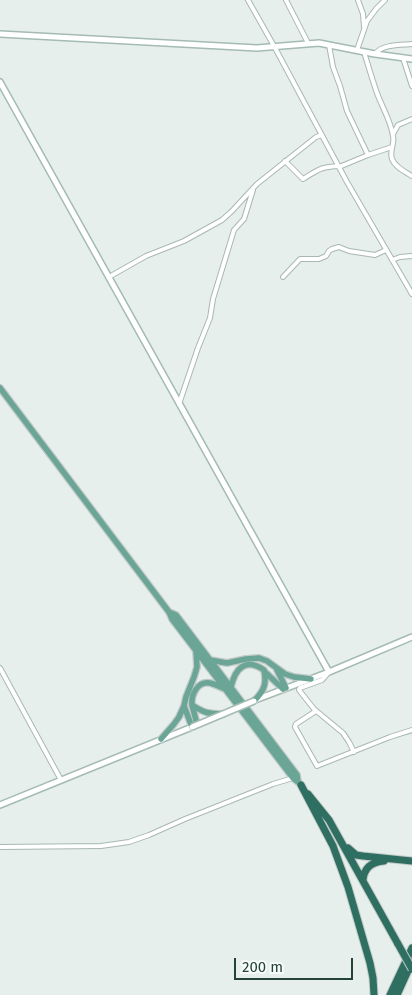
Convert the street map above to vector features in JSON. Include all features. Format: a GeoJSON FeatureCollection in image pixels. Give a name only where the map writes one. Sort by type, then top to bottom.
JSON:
{"type":"FeatureCollection","features":[{"type":"Feature","properties":{"kind":"highway"},"geometry":{"type":"LineString","coordinates":[[297,780],[329,820],[412,969]]}},
{"type":"Feature","properties":{"kind":"highway"},"geometry":{"type":"LineString","coordinates":[[297,780],[333,846],[348,887],[370,963],[374,995]]}},
{"type":"Feature","properties":{"kind":"highway"},"geometry":{"type":"LineString","coordinates":[[343,844],[356,854],[412,863]]}},
{"type":"Feature","properties":{"kind":"highway"},"geometry":{"type":"LineString","coordinates":[[363,880],[365,870],[373,862],[412,863]]}},
{"type":"Feature","properties":{"kind":"highway"},"geometry":{"type":"LineString","coordinates":[[390,995],[412,948]]}},
{"type":"Feature","properties":{"kind":"highway"},"geometry":{"type":"LineString","coordinates":[[397,995],[412,962]]}},
{"type":"Feature","properties":{"kind":"main road"},"geometry":{"type":"LineString","coordinates":[[0,388],[169,612],[172,619],[228,688],[297,780]]}},
{"type":"Feature","properties":{"kind":"main road"},"geometry":{"type":"LineString","coordinates":[[169,612],[176,615],[210,660],[228,688]]}},
{"type":"Feature","properties":{"kind":"main road"},"geometry":{"type":"LineString","coordinates":[[161,739],[179,717],[184,706],[197,668],[196,650]]}},
{"type":"Feature","properties":{"kind":"main road"},"geometry":{"type":"LineString","coordinates":[[210,660],[227,663],[259,658],[267,661],[285,674],[311,679]]}},
{"type":"Feature","properties":{"kind":"main road"},"geometry":{"type":"LineString","coordinates":[[228,688],[238,670],[245,665],[251,665],[264,670],[284,689]]}},
{"type":"Feature","properties":{"kind":"main road"},"geometry":{"type":"LineString","coordinates":[[276,668],[284,689]]}},
{"type":"Feature","properties":{"kind":"main road"},"geometry":{"type":"LineString","coordinates":[[254,700],[261,694],[264,686],[266,678],[264,670]]}},
{"type":"Feature","properties":{"kind":"main road"},"geometry":{"type":"LineString","coordinates":[[194,726],[192,696],[196,688],[208,682],[228,688]]}},
{"type":"Feature","properties":{"kind":"main road"},"geometry":{"type":"LineString","coordinates":[[184,706],[194,726]]}},
{"type":"Feature","properties":{"kind":"main road"},"geometry":{"type":"LineString","coordinates":[[192,706],[202,712],[223,714]]}},
{"type":"Feature","properties":{"kind":"street"},"geometry":{"type":"LineString","coordinates":[[248,0],[412,294]]}},
{"type":"Feature","properties":{"kind":"street"},"geometry":{"type":"LineString","coordinates":[[286,0],[308,43]]}},
{"type":"Feature","properties":{"kind":"street"},"geometry":{"type":"LineString","coordinates":[[358,0],[364,14],[364,28]]}},
{"type":"Feature","properties":{"kind":"street"},"geometry":{"type":"LineString","coordinates":[[356,50],[371,14],[385,0]]}},
{"type":"Feature","properties":{"kind":"street"},"geometry":{"type":"LineString","coordinates":[[0,34],[257,48],[320,43],[412,59]]}},
{"type":"Feature","properties":{"kind":"street"},"geometry":{"type":"LineString","coordinates":[[375,54],[380,49],[412,44]]}},
{"type":"Feature","properties":{"kind":"street"},"geometry":{"type":"LineString","coordinates":[[329,45],[333,67],[347,111],[368,154]]}},
{"type":"Feature","properties":{"kind":"street"},"geometry":{"type":"LineString","coordinates":[[364,52],[376,92],[393,134],[394,141],[391,155],[394,164],[412,176]]}},
{"type":"Feature","properties":{"kind":"street"},"geometry":{"type":"LineString","coordinates":[[403,58],[412,86]]}},
{"type":"Feature","properties":{"kind":"street"},"geometry":{"type":"LineString","coordinates":[[0,82],[328,672]]}},
{"type":"Feature","properties":{"kind":"street"},"geometry":{"type":"LineString","coordinates":[[393,134],[398,125],[412,119]]}},
{"type":"Feature","properties":{"kind":"street"},"geometry":{"type":"LineString","coordinates":[[109,277],[146,256],[170,247],[222,220],[253,188],[284,161],[322,134]]}},
{"type":"Feature","properties":{"kind":"street"},"geometry":{"type":"LineString","coordinates":[[284,161],[302,179],[323,167],[339,166],[368,154],[392,147]]}},
{"type":"Feature","properties":{"kind":"street"},"geometry":{"type":"LineString","coordinates":[[179,404],[210,318],[213,299],[234,230],[243,220],[253,188]]}},
{"type":"Feature","properties":{"kind":"street"},"geometry":{"type":"LineString","coordinates":[[283,277],[300,259],[320,259],[326,256],[329,251],[339,247],[349,251],[375,255],[386,250]]}},
{"type":"Feature","properties":{"kind":"street"},"geometry":{"type":"LineString","coordinates":[[392,260],[412,256]]}},
{"type":"Feature","properties":{"kind":"street"},"geometry":{"type":"LineString","coordinates":[[0,805],[412,637]]}},
{"type":"Feature","properties":{"kind":"street"},"geometry":{"type":"LineString","coordinates":[[0,668],[61,780]]}},
{"type":"Feature","properties":{"kind":"street"},"geometry":{"type":"LineString","coordinates":[[328,672],[322,680],[299,689],[316,711],[342,733],[354,752]]}},
{"type":"Feature","properties":{"kind":"street"},"geometry":{"type":"LineString","coordinates":[[316,711],[295,726],[318,767],[390,737],[412,730]]}},
{"type":"Feature","properties":{"kind":"street"},"geometry":{"type":"LineString","coordinates":[[0,847],[101,846],[129,842],[273,784],[297,780]]}}]}
